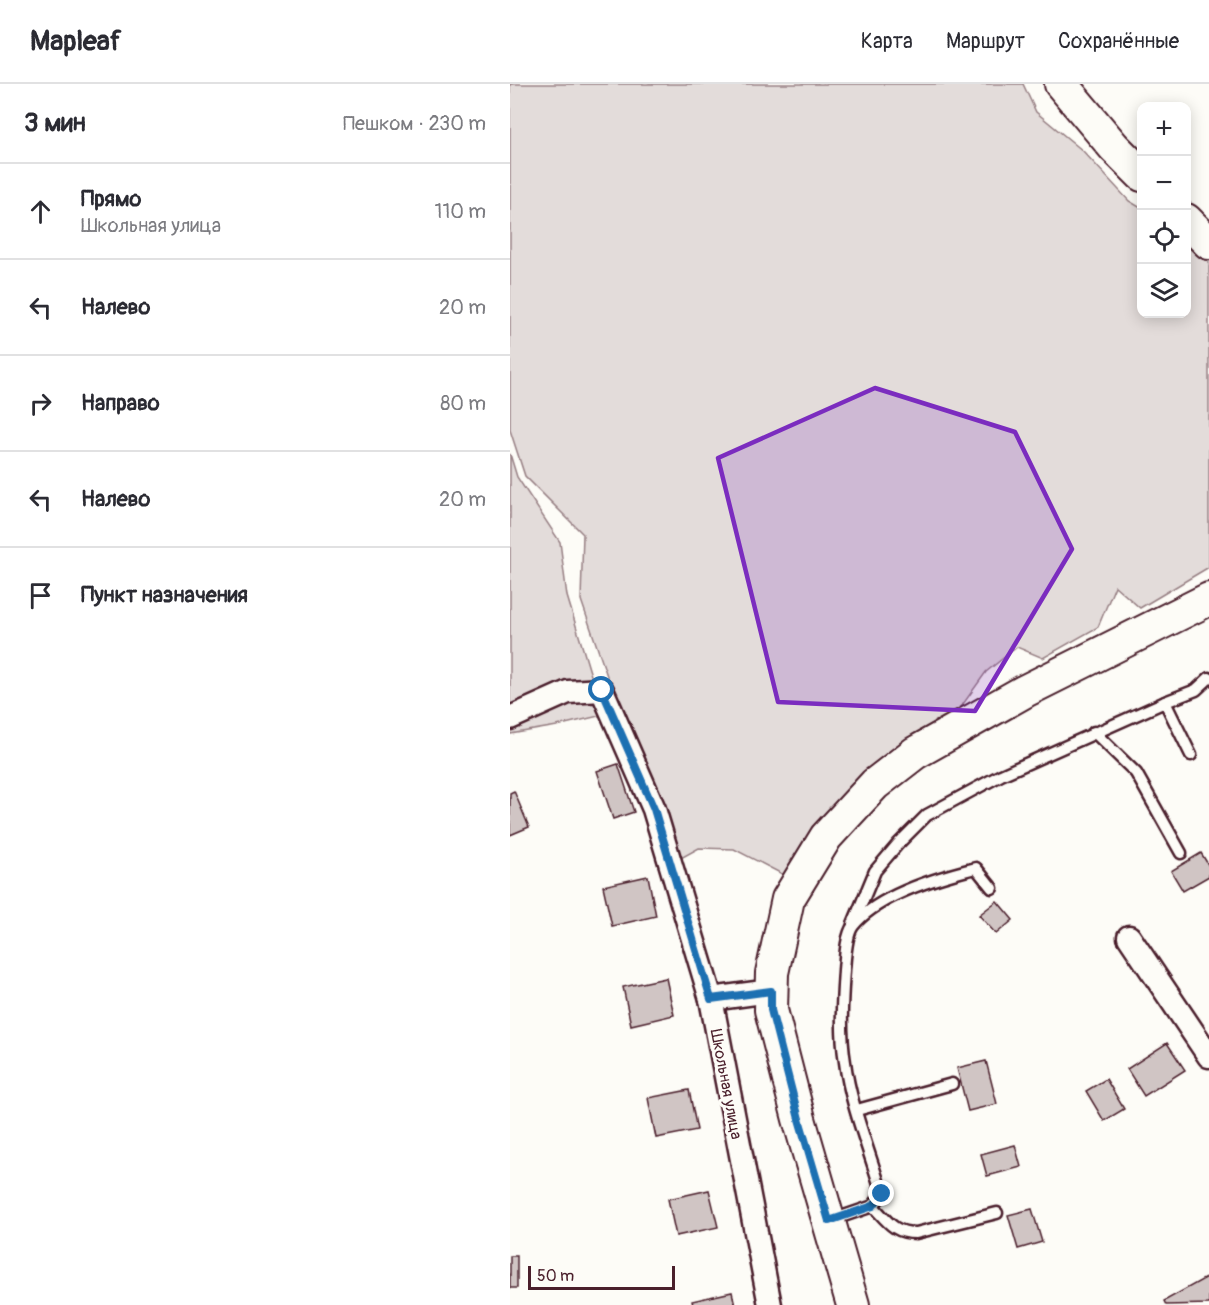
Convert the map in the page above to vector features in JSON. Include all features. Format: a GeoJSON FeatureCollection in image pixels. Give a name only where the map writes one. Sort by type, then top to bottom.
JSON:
{"type":"FeatureCollection","features":[{"type":"Feature","properties":{"kind":"street"},"geometry":{"type":"LineString","coordinates":[[1061,84],[1114,147],[1137,170]]}},
{"type":"Feature","properties":{"kind":"street"},"geometry":{"type":"LineString","coordinates":[[1191,225],[1209,243]]}},
{"type":"Feature","properties":{"kind":"street"},"geometry":{"type":"LineString","coordinates":[[853,1305],[799,1119],[771,1010],[772,973],[788,899],[826,837],[876,784],[915,753],[1025,691],[1209,600]]}},
{"type":"Feature","properties":{"kind":"street","name":"Школьная улица"},"geometry":{"type":"LineString","coordinates":[[510,718],[568,692],[602,690],[654,809],[711,999],[770,1305]]}},
{"type":"Feature","properties":{"kind":"street"},"geometry":{"type":"LineString","coordinates":[[1130,937],[1209,1056]]}},
{"type":"Feature","properties":{"kind":"street"},"geometry":{"type":"LineString","coordinates":[[711,999],[771,991]]}},
{"type":"Feature","properties":{"kind":"lane"},"geometry":{"type":"LineString","coordinates":[[829,1221],[873,1206],[882,1194],[845,1062],[842,1006],[845,954],[852,927],[875,871],[927,815],[1001,775],[1094,732],[1196,690],[1209,678]]}},
{"type":"Feature","properties":{"kind":"lane"},"geometry":{"type":"LineString","coordinates":[[1165,702],[1191,754]]}},
{"type":"Feature","properties":{"kind":"lane"},"geometry":{"type":"LineString","coordinates":[[1094,732],[1136,772],[1181,853]]}},
{"type":"Feature","properties":{"kind":"lane"},"geometry":{"type":"LineString","coordinates":[[852,927],[874,908],[907,890],[939,877],[976,867],[992,888]]}},
{"type":"Feature","properties":{"kind":"lane"},"geometry":{"type":"LineString","coordinates":[[857,1110],[952,1084]]}},
{"type":"Feature","properties":{"kind":"lane"},"geometry":{"type":"LineString","coordinates":[[873,1206],[892,1227],[903,1233],[916,1233],[997,1213]]}},
{"type":"Feature","properties":{"kind":"highlighted area"},"geometry":{"type":"Polygon","coordinates":[[[875,388],[1015,432],[1072,549],[975,711],[778,702],[718,458],[875,388]]]}},
{"type":"Feature","properties":{"kind":"shaded area"},"geometry":{"type":"Polygon","coordinates":[[[510,84],[1023,84],[1036,112],[1083,151],[1129,201],[1137,206],[1137,318],[1191,318],[1191,238],[1209,258],[1209,567],[1140,608],[1115,586],[1098,627],[1043,658],[1017,647],[986,672],[961,707],[913,734],[836,808],[784,875],[734,849],[699,848],[681,858],[619,711],[581,600],[583,534],[525,476],[510,430],[510,84]]]}},
{"type":"Feature","properties":{"kind":"shaded area"},"geometry":{"type":"Polygon","coordinates":[[[510,454],[517,477],[560,542],[567,596],[603,715],[510,734],[510,454]]]}},
{"type":"Feature","properties":{"kind":"building"},"geometry":{"type":"Polygon","coordinates":[[[618,764],[634,812],[613,819],[597,771],[618,764]]]}},
{"type":"Feature","properties":{"kind":"building"},"geometry":{"type":"Polygon","coordinates":[[[514,791],[529,827],[510,835],[510,793],[514,791]]]}},
{"type":"Feature","properties":{"kind":"building"},"geometry":{"type":"Polygon","coordinates":[[[1201,853],[1209,866],[1209,876],[1183,891],[1171,871],[1201,853]]]}},
{"type":"Feature","properties":{"kind":"building"},"geometry":{"type":"Polygon","coordinates":[[[648,876],[656,916],[612,926],[603,886],[648,876]]]}},
{"type":"Feature","properties":{"kind":"building"},"geometry":{"type":"Polygon","coordinates":[[[997,901],[1013,920],[996,934],[979,915],[997,901]]]}},
{"type":"Feature","properties":{"kind":"building"},"geometry":{"type":"Polygon","coordinates":[[[666,978],[674,1015],[631,1025],[623,987],[666,978]]]}},
{"type":"Feature","properties":{"kind":"building"},"geometry":{"type":"Polygon","coordinates":[[[1167,1043],[1185,1070],[1144,1096],[1127,1069],[1167,1043]]]}},
{"type":"Feature","properties":{"kind":"building"},"geometry":{"type":"Polygon","coordinates":[[[986,1061],[997,1104],[968,1111],[957,1068],[986,1061]]]}},
{"type":"Feature","properties":{"kind":"building"},"geometry":{"type":"Polygon","coordinates":[[[1106,1079],[1124,1109],[1104,1121],[1086,1091],[1106,1079]]]}},
{"type":"Feature","properties":{"kind":"building"},"geometry":{"type":"Polygon","coordinates":[[[689,1090],[697,1130],[656,1138],[648,1098],[689,1090]]]}},
{"type":"Feature","properties":{"kind":"building"},"geometry":{"type":"Polygon","coordinates":[[[1015,1145],[1021,1167],[987,1176],[981,1154],[1015,1145]]]}},
{"type":"Feature","properties":{"kind":"building"},"geometry":{"type":"Polygon","coordinates":[[[709,1190],[718,1227],[676,1236],[668,1199],[709,1190]]]}},
{"type":"Feature","properties":{"kind":"building"},"geometry":{"type":"Polygon","coordinates":[[[1032,1209],[1042,1242],[1018,1249],[1008,1215],[1032,1209]]]}},
{"type":"Feature","properties":{"kind":"building"},"geometry":{"type":"Polygon","coordinates":[[[510,1256],[517,1256],[517,1288],[510,1288],[510,1256]]]}},
{"type":"Feature","properties":{"kind":"building"},"geometry":{"type":"Polygon","coordinates":[[[1209,1276],[1209,1304],[1166,1305],[1164,1301],[1209,1276]]]}},
{"type":"Feature","properties":{"kind":"building"},"geometry":{"type":"Polygon","coordinates":[[[732,1292],[735,1305],[693,1305],[692,1301],[732,1292]]]}},
{"type":"Feature","properties":{"kind":"route"},"geometry":{"type":"LineString","coordinates":[[602,690],[654,809],[711,999],[771,991],[771,1010],[799,1119],[829,1221],[873,1206],[882,1194]]}}]}
